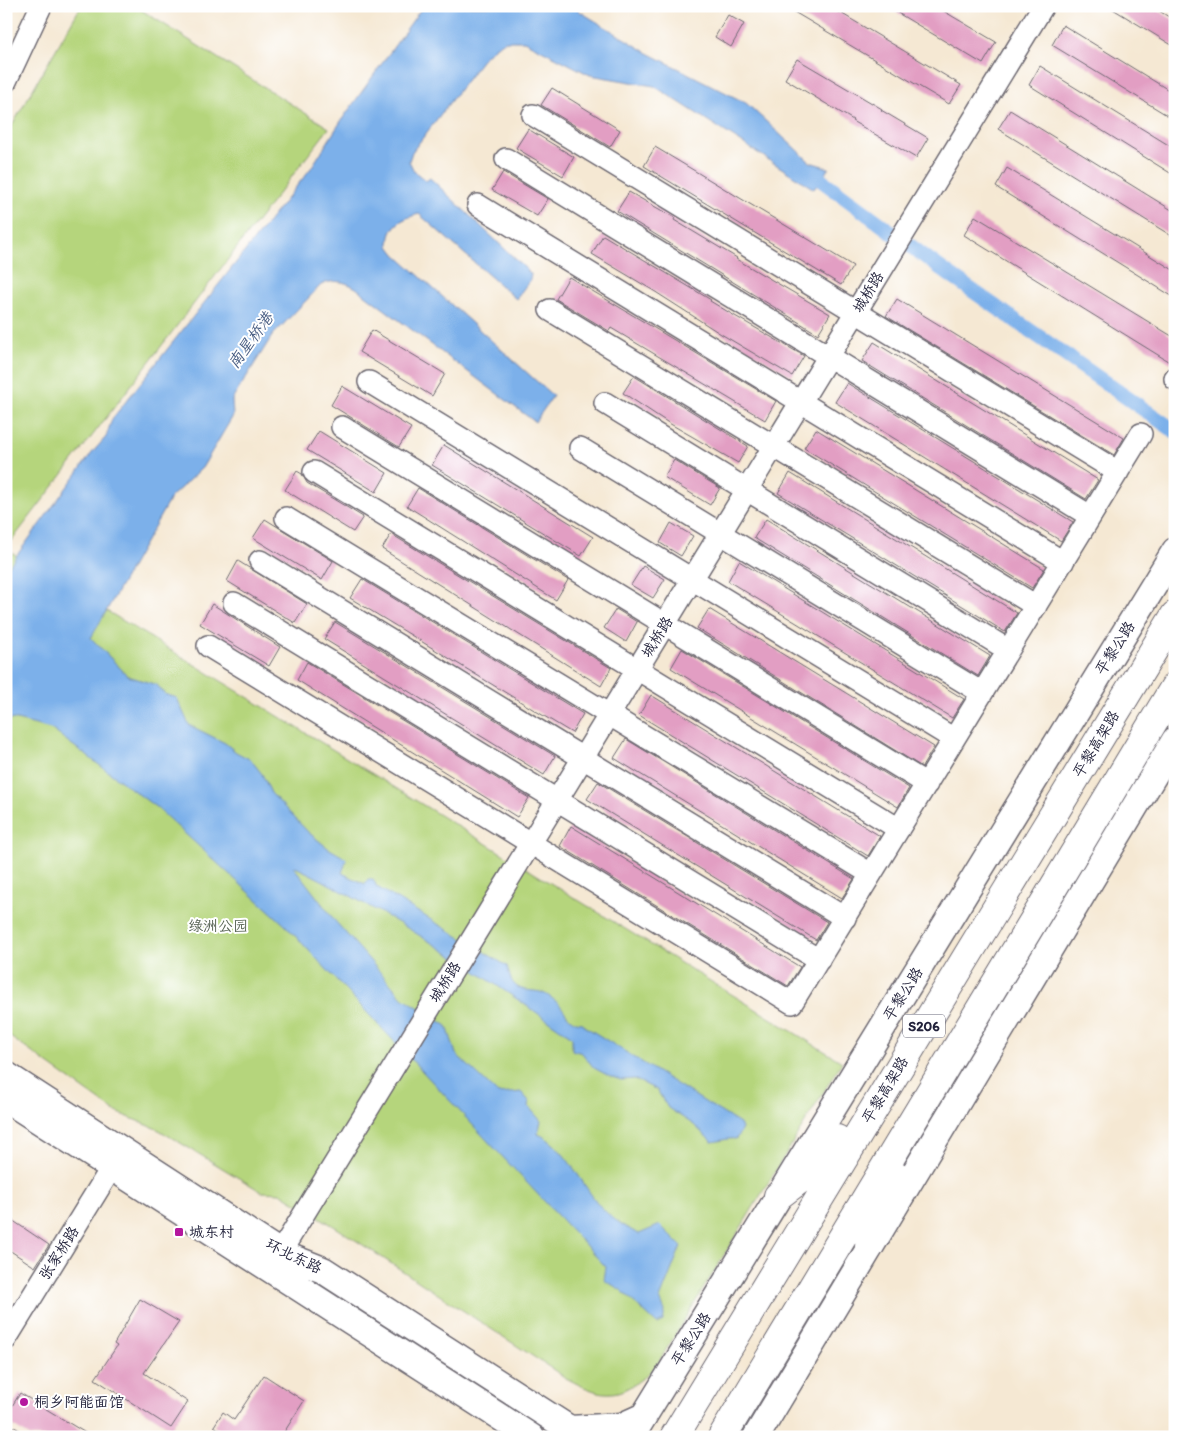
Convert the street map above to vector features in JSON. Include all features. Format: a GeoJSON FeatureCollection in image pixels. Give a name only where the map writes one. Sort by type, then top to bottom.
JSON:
{"type":"FeatureCollection","features":[{"type":"Feature","properties":{"kind":"highway","name":"平黎高架路"},"geometry":{"type":"LineString","coordinates":[[674,1437],[1175,615]]}},
{"type":"Feature","properties":{"kind":"highway","name":"S206"},"geometry":{"type":"LineString","coordinates":[[722,1437],[1175,686]]}},
{"type":"Feature","properties":{"kind":"highway"},"geometry":{"type":"LineString","coordinates":[[778,1196],[823,1162],[971,917],[1050,792],[1120,704]]}},
{"type":"Feature","properties":{"kind":"highway"},"geometry":{"type":"LineString","coordinates":[[868,1247],[889,1188],[1101,837],[1153,722]]}},
{"type":"Feature","properties":{"kind":"main road","name":"平黎公路"},"geometry":{"type":"LineString","coordinates":[[637,1426],[1175,550]]}},
{"type":"Feature","properties":{"kind":"main road"},"geometry":{"type":"LineString","coordinates":[[756,1437],[868,1247],[1175,740]]}},
{"type":"Feature","properties":{"kind":"main road","name":"环北东路"},"geometry":{"type":"LineString","coordinates":[[6,1075],[531,1437]]}},
{"type":"Feature","properties":{"kind":"main road","name":"环北东路"},"geometry":{"type":"LineString","coordinates":[[6,1099],[112,1167],[275,1261],[323,1270],[576,1433]]}},
{"type":"Feature","properties":{"kind":"main road"},"geometry":{"type":"LineString","coordinates":[[576,1433],[622,1426],[637,1426]]}},
{"type":"Feature","properties":{"kind":"street"},"geometry":{"type":"LineString","coordinates":[[6,81],[41,6]]}},
{"type":"Feature","properties":{"kind":"street","name":"城桥路"},"geometry":{"type":"LineString","coordinates":[[275,1261],[1043,6]]}},
{"type":"Feature","properties":{"kind":"street"},"geometry":{"type":"LineString","coordinates":[[533,115],[1118,472]]}},
{"type":"Feature","properties":{"kind":"street"},"geometry":{"type":"LineString","coordinates":[[506,159],[1090,516]]}},
{"type":"Feature","properties":{"kind":"street"},"geometry":{"type":"LineString","coordinates":[[478,205],[1062,562]]}},
{"type":"Feature","properties":{"kind":"street"},"geometry":{"type":"LineString","coordinates":[[550,310],[1036,606]]}},
{"type":"Feature","properties":{"kind":"street"},"geometry":{"type":"LineString","coordinates":[[370,382],[954,739]]}},
{"type":"Feature","properties":{"kind":"street"},"geometry":{"type":"LineString","coordinates":[[605,403],[1008,650]]}},
{"type":"Feature","properties":{"kind":"street"},"geometry":{"type":"LineString","coordinates":[[342,427],[926,784]]}},
{"type":"Feature","properties":{"kind":"street"},"geometry":{"type":"LineString","coordinates":[[208,646],[792,1003],[1141,434]]}},
{"type":"Feature","properties":{"kind":"street"},"geometry":{"type":"LineString","coordinates":[[580,448],[982,693]]}},
{"type":"Feature","properties":{"kind":"street"},"geometry":{"type":"LineString","coordinates":[[314,472],[899,829]]}},
{"type":"Feature","properties":{"kind":"street"},"geometry":{"type":"LineString","coordinates":[[286,518],[871,874]]}},
{"type":"Feature","properties":{"kind":"street"},"geometry":{"type":"LineString","coordinates":[[260,560],[845,918]]}},
{"type":"Feature","properties":{"kind":"street"},"geometry":{"type":"LineString","coordinates":[[234,603],[819,960]]}},
{"type":"Feature","properties":{"kind":"street","name":"张家桥路"},"geometry":{"type":"LineString","coordinates":[[6,1339],[112,1167]]}},
{"type":"Feature","properties":{"kind":"green space"},"geometry":{"type":"Polygon","coordinates":[[[81,6],[135,6],[329,128],[6,548],[6,136],[81,6]]]}},
{"type":"Feature","properties":{"kind":"green space","name":"绿洲公园"},"geometry":{"type":"Polygon","coordinates":[[[6,549],[842,1062],[655,1368],[643,1378],[623,1390],[603,1393],[566,1378],[337,1228],[280,1193],[262,1192],[159,1130],[114,1111],[6,1034],[6,549]]]}},
{"type":"Feature","properties":{"kind":"water","name":"南星桥港"},"geometry":{"type":"Polygon","coordinates":[[[423,6],[577,6],[579,11],[648,53],[746,103],[810,162],[829,168],[814,189],[654,86],[590,75],[524,41],[505,41],[495,47],[484,57],[412,152],[409,161],[414,171],[426,181],[430,178],[526,269],[531,274],[530,280],[516,299],[419,214],[397,224],[391,233],[389,246],[395,254],[553,396],[535,422],[356,288],[339,282],[321,285],[272,336],[232,400],[233,416],[202,468],[171,497],[91,638],[128,676],[157,685],[165,694],[177,698],[189,725],[225,743],[236,752],[251,760],[262,774],[271,793],[308,832],[328,848],[347,859],[342,873],[365,884],[368,879],[373,879],[377,887],[507,966],[512,980],[517,987],[547,995],[559,1004],[571,1019],[578,1023],[583,1023],[586,1027],[740,1124],[742,1129],[736,1139],[712,1142],[694,1125],[668,1108],[657,1090],[634,1079],[621,1080],[594,1068],[582,1053],[572,1050],[572,1037],[492,982],[382,913],[293,866],[336,922],[401,996],[447,1026],[456,1054],[498,1094],[521,1092],[529,1101],[528,1106],[541,1121],[538,1134],[547,1139],[563,1154],[596,1201],[610,1216],[639,1234],[660,1225],[681,1246],[660,1299],[665,1311],[663,1321],[657,1324],[621,1290],[604,1280],[606,1267],[285,925],[157,808],[51,729],[13,719],[6,722],[6,570],[92,453],[106,437],[112,419],[311,168],[343,118],[423,6]]]}},
{"type":"Feature","properties":{"kind":"building"},"geometry":{"type":"Polygon","coordinates":[[[784,6],[829,6],[961,85],[949,104],[784,6]]]}},
{"type":"Feature","properties":{"kind":"building"},"geometry":{"type":"Polygon","coordinates":[[[886,6],[935,6],[996,42],[983,64],[886,6]]]}},
{"type":"Feature","properties":{"kind":"building"},"geometry":{"type":"Polygon","coordinates":[[[1108,6],[1151,6],[1175,20],[1175,47],[1108,6]]]}},
{"type":"Feature","properties":{"kind":"building"},"geometry":{"type":"Polygon","coordinates":[[[728,15],[744,24],[731,47],[715,37],[728,15]]]}},
{"type":"Feature","properties":{"kind":"building"},"geometry":{"type":"Polygon","coordinates":[[[1063,25],[1175,94],[1175,120],[1052,45],[1063,25]]]}},
{"type":"Feature","properties":{"kind":"building"},"geometry":{"type":"Polygon","coordinates":[[[797,59],[928,138],[916,158],[785,79],[797,59]]]}},
{"type":"Feature","properties":{"kind":"building"},"geometry":{"type":"Polygon","coordinates":[[[1040,66],[1175,149],[1175,176],[1029,85],[1040,66]]]}},
{"type":"Feature","properties":{"kind":"building"},"geometry":{"type":"Polygon","coordinates":[[[552,88],[620,130],[610,147],[541,105],[552,88]]]}},
{"type":"Feature","properties":{"kind":"building"},"geometry":{"type":"Polygon","coordinates":[[[1010,110],[1175,212],[1175,238],[998,129],[1010,110]]]}},
{"type":"Feature","properties":{"kind":"building"},"geometry":{"type":"Polygon","coordinates":[[[528,129],[574,157],[563,176],[516,148],[528,129]]]}},
{"type":"Feature","properties":{"kind":"building"},"geometry":{"type":"Polygon","coordinates":[[[655,147],[853,266],[841,285],[644,166],[655,147]]]}},
{"type":"Feature","properties":{"kind":"building"},"geometry":{"type":"Polygon","coordinates":[[[1007,168],[1175,271],[1175,298],[996,187],[1007,168]]]}},
{"type":"Feature","properties":{"kind":"building"},"geometry":{"type":"Polygon","coordinates":[[[503,172],[548,199],[537,216],[492,190],[503,172]]]}},
{"type":"Feature","properties":{"kind":"building"},"geometry":{"type":"Polygon","coordinates":[[[629,192],[675,218],[674,220],[736,259],[830,314],[818,334],[617,211],[629,192]]]}},
{"type":"Feature","properties":{"kind":"building"},"geometry":{"type":"Polygon","coordinates":[[[975,216],[1175,338],[1175,357],[1171,363],[964,235],[975,216]]]}},
{"type":"Feature","properties":{"kind":"building"},"geometry":{"type":"Polygon","coordinates":[[[603,235],[804,356],[792,376],[592,254],[603,235]]]}},
{"type":"Feature","properties":{"kind":"building"},"geometry":{"type":"Polygon","coordinates":[[[569,277],[776,401],[765,420],[611,328],[609,331],[556,299],[569,277]]]}},
{"type":"Feature","properties":{"kind":"building"},"geometry":{"type":"Polygon","coordinates":[[[897,299],[1124,438],[1114,455],[886,316],[897,299]]]}},
{"type":"Feature","properties":{"kind":"building"},"geometry":{"type":"Polygon","coordinates":[[[372,330],[445,374],[432,396],[359,352],[372,330]]]}},
{"type":"Feature","properties":{"kind":"building"},"geometry":{"type":"Polygon","coordinates":[[[874,342],[1098,480],[1086,499],[862,361],[874,342]]]}},
{"type":"Feature","properties":{"kind":"building"},"geometry":{"type":"Polygon","coordinates":[[[634,376],[748,446],[738,463],[667,422],[623,393],[634,376]]]}},
{"type":"Feature","properties":{"kind":"building"},"geometry":{"type":"Polygon","coordinates":[[[847,383],[1073,522],[1061,541],[835,402],[847,383]]]}},
{"type":"Feature","properties":{"kind":"building"},"geometry":{"type":"Polygon","coordinates":[[[342,386],[411,428],[399,447],[331,405],[342,386]]]}},
{"type":"Feature","properties":{"kind":"building"},"geometry":{"type":"Polygon","coordinates":[[[816,429],[1044,569],[1032,588],[804,448],[816,429]]]}},
{"type":"Feature","properties":{"kind":"building"},"geometry":{"type":"Polygon","coordinates":[[[319,431],[387,473],[376,492],[307,450],[319,431]]]}},
{"type":"Feature","properties":{"kind":"building"},"geometry":{"type":"Polygon","coordinates":[[[444,445],[593,537],[581,556],[432,465],[444,445]]]}},
{"type":"Feature","properties":{"kind":"building"},"geometry":{"type":"Polygon","coordinates":[[[674,460],[720,488],[710,505],[664,477],[674,460]]]}},
{"type":"Feature","properties":{"kind":"building"},"geometry":{"type":"Polygon","coordinates":[[[297,471],[302,474],[307,483],[363,517],[353,532],[285,490],[297,471]]]}},
{"type":"Feature","properties":{"kind":"building"},"geometry":{"type":"Polygon","coordinates":[[[790,473],[1017,613],[1005,632],[778,493],[790,473]]]}},
{"type":"Feature","properties":{"kind":"building"},"geometry":{"type":"Polygon","coordinates":[[[418,488],[568,580],[556,600],[407,506],[418,488]]]}},
{"type":"Feature","properties":{"kind":"building"},"geometry":{"type":"Polygon","coordinates":[[[265,519],[333,561],[322,580],[253,538],[265,519]]]}},
{"type":"Feature","properties":{"kind":"building"},"geometry":{"type":"Polygon","coordinates":[[[766,519],[990,656],[978,676],[754,538],[766,519]]]}},
{"type":"Feature","properties":{"kind":"building"},"geometry":{"type":"Polygon","coordinates":[[[671,523],[693,536],[681,556],[660,543],[671,523]]]}},
{"type":"Feature","properties":{"kind":"building"},"geometry":{"type":"Polygon","coordinates":[[[391,534],[611,668],[601,686],[382,549],[391,534]]]}},
{"type":"Feature","properties":{"kind":"building"},"geometry":{"type":"Polygon","coordinates":[[[238,561],[307,604],[295,623],[227,581],[238,561]]]}},
{"type":"Feature","properties":{"kind":"building"},"geometry":{"type":"Polygon","coordinates":[[[739,561],[964,699],[952,718],[728,581],[739,561]]]}},
{"type":"Feature","properties":{"kind":"building"},"geometry":{"type":"Polygon","coordinates":[[[643,566],[665,579],[653,598],[631,585],[643,566]]]}},
{"type":"Feature","properties":{"kind":"building"},"geometry":{"type":"Polygon","coordinates":[[[362,579],[583,714],[572,733],[350,598],[362,579]]]}},
{"type":"Feature","properties":{"kind":"building"},"geometry":{"type":"Polygon","coordinates":[[[212,604],[280,647],[269,666],[200,624],[212,604]]]}},
{"type":"Feature","properties":{"kind":"building"},"geometry":{"type":"Polygon","coordinates":[[[616,609],[637,622],[626,642],[604,628],[616,609]]]}},
{"type":"Feature","properties":{"kind":"building"},"geometry":{"type":"Polygon","coordinates":[[[709,609],[934,747],[922,767],[697,628],[709,609]]]}},
{"type":"Feature","properties":{"kind":"building"},"geometry":{"type":"Polygon","coordinates":[[[335,622],[555,756],[544,775],[324,639],[335,622]]]}},
{"type":"Feature","properties":{"kind":"building"},"geometry":{"type":"Polygon","coordinates":[[[682,649],[909,788],[898,807],[671,668],[682,649]]]}},
{"type":"Feature","properties":{"kind":"building"},"geometry":{"type":"Polygon","coordinates":[[[307,662],[529,798],[517,817],[297,680],[307,662]]]}},
{"type":"Feature","properties":{"kind":"building"},"geometry":{"type":"Polygon","coordinates":[[[651,695],[880,836],[868,856],[639,715],[651,695]]]}},
{"type":"Feature","properties":{"kind":"building"},"geometry":{"type":"Polygon","coordinates":[[[626,739],[854,879],[842,898],[614,758],[626,739]]]}},
{"type":"Feature","properties":{"kind":"building"},"geometry":{"type":"Polygon","coordinates":[[[598,782],[827,922],[816,940],[587,799],[598,782]]]}},
{"type":"Feature","properties":{"kind":"building"},"geometry":{"type":"Polygon","coordinates":[[[571,826],[800,967],[788,986],[560,846],[571,826]]]}},
{"type":"Feature","properties":{"kind":"building"},"geometry":{"type":"Polygon","coordinates":[[[6,1216],[49,1245],[35,1267],[6,1248],[6,1216]]]}},
{"type":"Feature","properties":{"kind":"building"},"geometry":{"type":"Polygon","coordinates":[[[140,1299],[179,1322],[144,1373],[188,1402],[171,1428],[95,1379],[117,1346],[114,1344],[140,1299]]]}},
{"type":"Feature","properties":{"kind":"building"},"geometry":{"type":"Polygon","coordinates":[[[264,1375],[304,1401],[281,1437],[230,1437],[214,1426],[223,1412],[234,1420],[264,1375]]]}},
{"type":"Feature","properties":{"kind":"building"},"geometry":{"type":"Polygon","coordinates":[[[20,1393],[92,1437],[31,1437],[6,1422],[6,1416],[20,1393]]]}},
{"type":"Feature","properties":{"kind":"waterway"},"geometry":{"type":"LineString","coordinates":[[805,168],[947,273],[1175,431]]}},
{"type":"Feature","properties":{"kind":"place","name":"城东村"},"geometry":{"type":"Point","coordinates":[179,1232]}},
{"type":"Feature","properties":{"kind":"place","name":"桐乡阿能面馆"},"geometry":{"type":"Point","coordinates":[24,1402]}}]}
